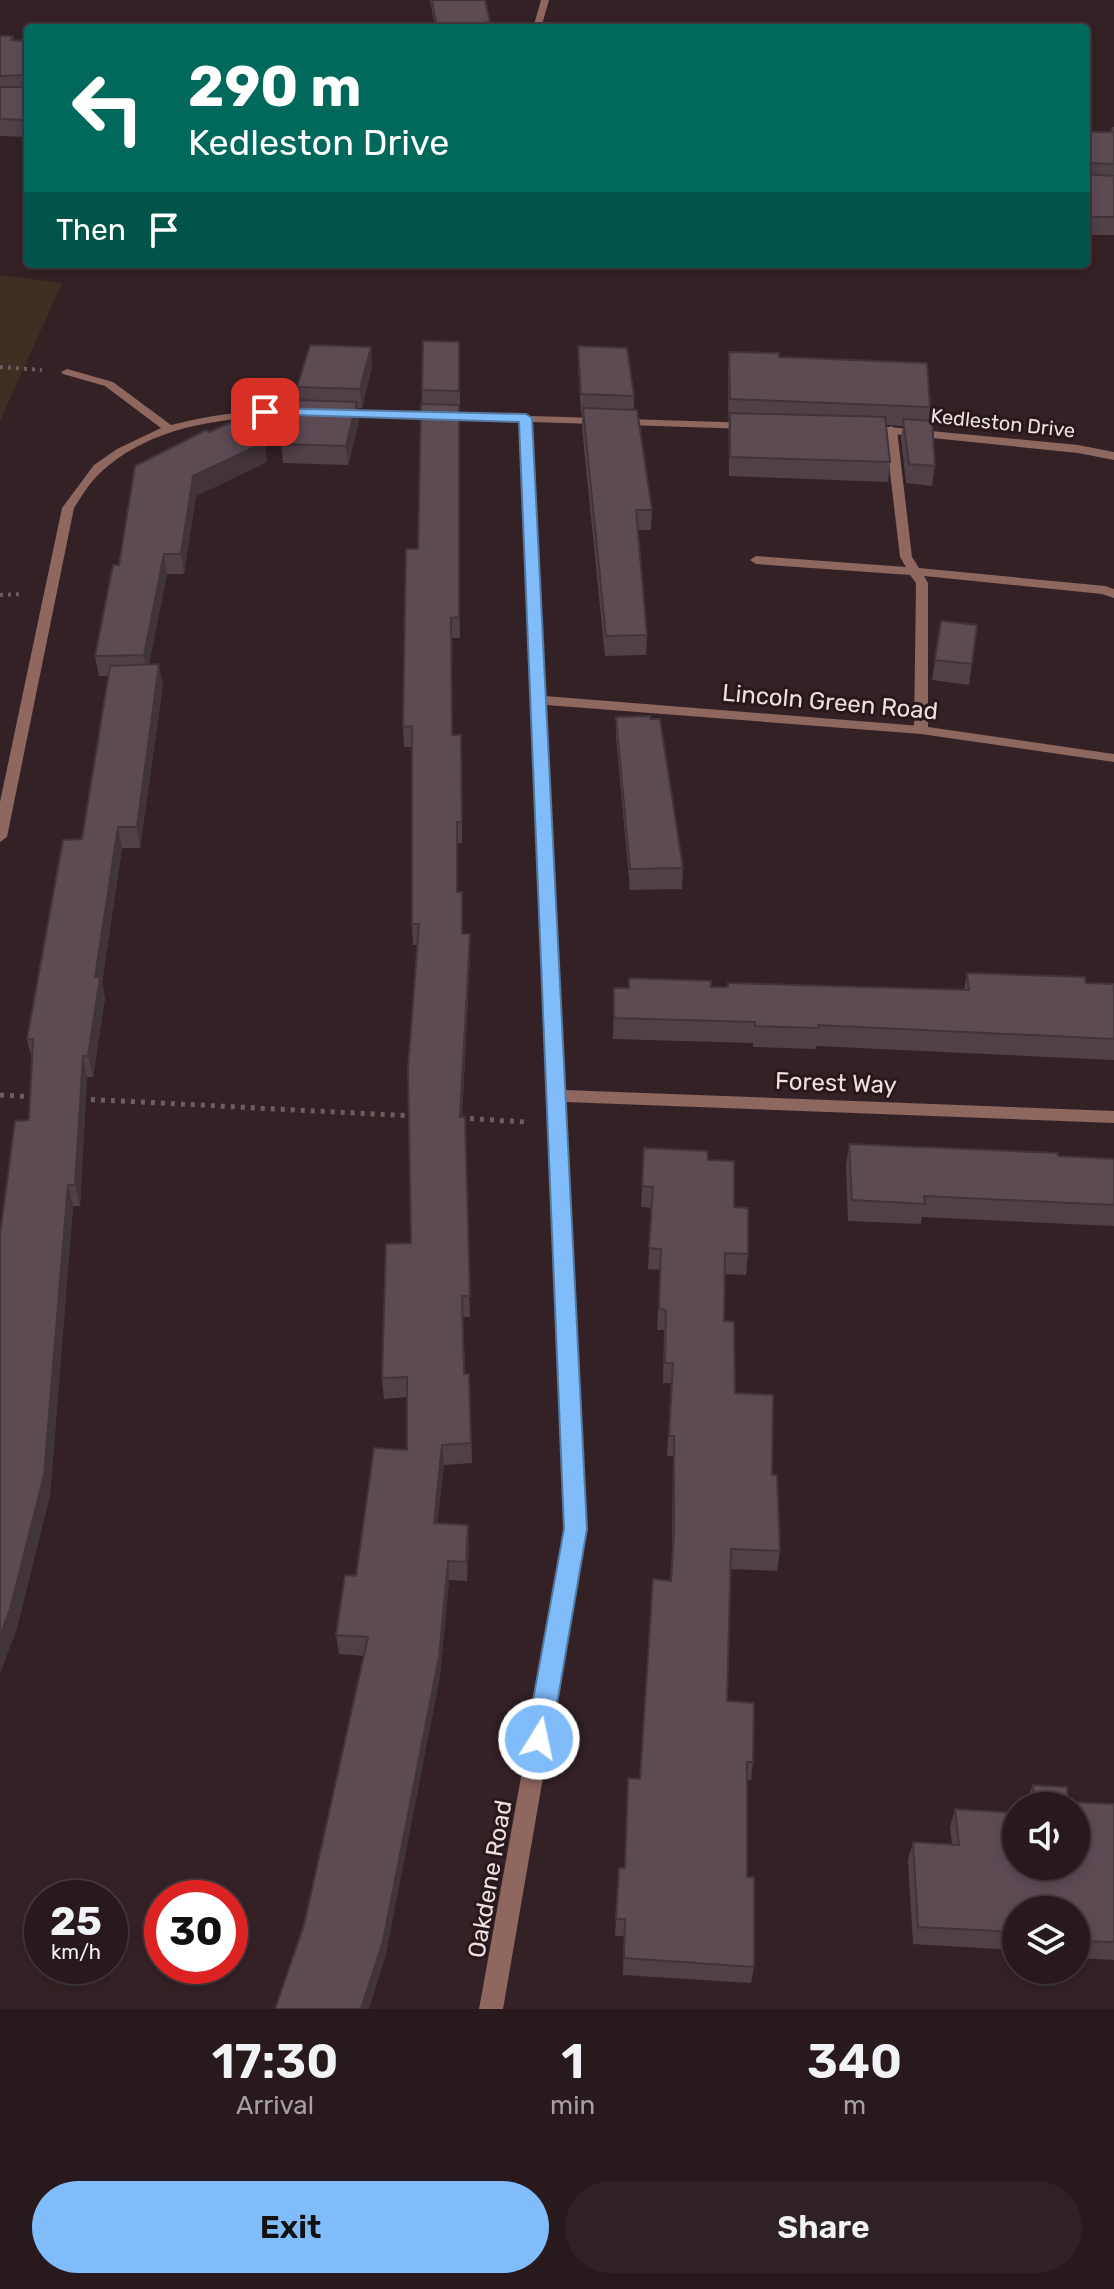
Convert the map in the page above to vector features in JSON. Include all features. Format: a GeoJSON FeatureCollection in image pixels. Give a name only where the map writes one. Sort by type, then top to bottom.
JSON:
{"type":"FeatureCollection","features":[{"type":"Feature","properties":{"kind":"street"},"geometry":{"type":"LineString","coordinates":[[538,24],[545,0]]}},
{"type":"Feature","properties":{"kind":"street"},"geometry":{"type":"LineString","coordinates":[[67,372],[109,384],[169,429]]}},
{"type":"Feature","properties":{"kind":"street"},"geometry":{"type":"LineString","coordinates":[[0,837],[68,508],[95,469],[130,445],[169,429],[219,416],[265,412],[764,426]]}},
{"type":"Feature","properties":{"kind":"street","name":"Oakdene Road"},"geometry":{"type":"LineString","coordinates":[[491,2009],[576,1529],[526,418]]}},
{"type":"Feature","properties":{"kind":"street","name":"Kedleston Drive"},"geometry":{"type":"LineString","coordinates":[[860,429],[1078,449],[1114,456]]}},
{"type":"Feature","properties":{"kind":"street"},"geometry":{"type":"LineString","coordinates":[[891,430],[906,557],[922,583],[921,730]]}},
{"type":"Feature","properties":{"kind":"street"},"geometry":{"type":"LineString","coordinates":[[756,560],[914,571],[1105,590],[1114,594]]}},
{"type":"Feature","properties":{"kind":"street","name":"Lincoln Green Road"},"geometry":{"type":"LineString","coordinates":[[540,700],[921,730],[1114,758]]}},
{"type":"Feature","properties":{"kind":"street","name":"Forest Way"},"geometry":{"type":"LineString","coordinates":[[557,1096],[1114,1117]]}},
{"type":"Feature","properties":{"kind":"path"},"geometry":{"type":"LineString","coordinates":[[0,367],[67,372]]}},
{"type":"Feature","properties":{"kind":"path"},"geometry":{"type":"LineString","coordinates":[[0,1095],[48,1098]]}},
{"type":"Feature","properties":{"kind":"path"},"geometry":{"type":"LineString","coordinates":[[80,1099],[430,1117]]}},
{"type":"Feature","properties":{"kind":"path"},"geometry":{"type":"LineString","coordinates":[[446,1118],[558,1123]]}},
{"type":"Feature","properties":{"kind":"shaded area"},"geometry":{"type":"Polygon","coordinates":[[[0,275],[62,283],[0,421],[0,275]]]}},
{"type":"Feature","properties":{"kind":"building"},"geometry":{"type":"Polygon","coordinates":[[[432,0],[485,0],[490,22],[436,24],[432,0]]]}},
{"type":"Feature","properties":{"kind":"building"},"geometry":{"type":"Polygon","coordinates":[[[0,36],[13,36],[11,40],[24,41],[24,75],[0,76],[0,36]]]}},
{"type":"Feature","properties":{"kind":"building"},"geometry":{"type":"Polygon","coordinates":[[[0,87],[24,87],[24,120],[0,119],[0,87]]]}},
{"type":"Feature","properties":{"kind":"building"},"geometry":{"type":"Polygon","coordinates":[[[1090,132],[1114,132],[1114,164],[1090,163],[1090,132]]]}},
{"type":"Feature","properties":{"kind":"building"},"geometry":{"type":"Polygon","coordinates":[[[1090,174],[1114,176],[1114,217],[1090,217],[1090,174]]]}},
{"type":"Feature","properties":{"kind":"building"},"geometry":{"type":"Polygon","coordinates":[[[423,341],[459,342],[459,391],[422,390],[423,341]]]}},
{"type":"Feature","properties":{"kind":"building"},"geometry":{"type":"Polygon","coordinates":[[[310,345],[371,347],[360,389],[297,387],[310,345]]]}},
{"type":"Feature","properties":{"kind":"building"},"geometry":{"type":"Polygon","coordinates":[[[578,346],[627,348],[634,396],[581,394],[578,346]]]}},
{"type":"Feature","properties":{"kind":"building"},"geometry":{"type":"Polygon","coordinates":[[[729,352],[927,363],[930,407],[730,399],[729,352]]]}},
{"type":"Feature","properties":{"kind":"building"},"geometry":{"type":"Polygon","coordinates":[[[294,400],[357,402],[346,446],[281,444],[294,400]]]}},
{"type":"Feature","properties":{"kind":"building"},"geometry":{"type":"Polygon","coordinates":[[[421,404],[459,405],[459,617],[451,618],[452,735],[461,735],[462,822],[457,822],[457,892],[462,892],[462,934],[470,934],[460,1117],[465,1117],[470,1296],[462,1296],[464,1374],[469,1374],[471,1443],[442,1445],[434,1523],[468,1525],[466,1562],[448,1561],[439,1657],[383,1941],[361,2009],[275,2009],[304,1925],[368,1637],[336,1635],[345,1575],[356,1576],[374,1448],[407,1450],[407,1377],[382,1378],[386,1244],[411,1243],[408,1068],[419,924],[412,924],[412,726],[403,727],[406,549],[418,549],[421,404]]]}},
{"type":"Feature","properties":{"kind":"building"},"geometry":{"type":"Polygon","coordinates":[[[583,408],[637,410],[652,510],[636,510],[647,635],[606,636],[583,408]]]}},
{"type":"Feature","properties":{"kind":"building"},"geometry":{"type":"Polygon","coordinates":[[[252,413],[265,442],[193,476],[181,554],[164,554],[144,655],[95,656],[113,565],[119,565],[135,466],[206,430],[209,432],[252,413]]]}},
{"type":"Feature","properties":{"kind":"building"},"geometry":{"type":"Polygon","coordinates":[[[730,413],[885,417],[890,462],[730,457],[730,413]]]}},
{"type":"Feature","properties":{"kind":"building"},"geometry":{"type":"Polygon","coordinates":[[[903,419],[932,421],[935,466],[909,464],[903,419]]]}},
{"type":"Feature","properties":{"kind":"building"},"geometry":{"type":"Polygon","coordinates":[[[941,621],[977,625],[972,664],[935,660],[941,621]]]}},
{"type":"Feature","properties":{"kind":"building"},"geometry":{"type":"Polygon","coordinates":[[[159,664],[137,827],[118,827],[95,977],[100,977],[88,1056],[83,1056],[75,1185],[68,1185],[44,1475],[10,1609],[0,1635],[0,1235],[15,1121],[29,1120],[33,1039],[27,1039],[63,840],[82,839],[110,666],[159,664]]]}},
{"type":"Feature","properties":{"kind":"building"},"geometry":{"type":"Polygon","coordinates":[[[650,716],[650,719],[660,719],[683,868],[630,869],[616,717],[650,716]]]}},
{"type":"Feature","properties":{"kind":"building"},"geometry":{"type":"Polygon","coordinates":[[[967,973],[1085,977],[1086,983],[1114,984],[1114,1039],[614,1018],[614,988],[629,988],[629,978],[711,981],[711,987],[728,987],[728,983],[969,990],[967,973]]]}},
{"type":"Feature","properties":{"kind":"building"},"geometry":{"type":"Polygon","coordinates":[[[849,1144],[1058,1153],[1058,1156],[1114,1159],[1114,1205],[924,1196],[925,1204],[852,1200],[849,1144]]]}},
{"type":"Feature","properties":{"kind":"building"},"geometry":{"type":"Polygon","coordinates":[[[644,1148],[707,1151],[708,1160],[734,1161],[734,1207],[748,1208],[748,1254],[725,1253],[724,1321],[734,1322],[735,1393],[773,1395],[772,1475],[777,1475],[780,1551],[731,1549],[727,1701],[754,1703],[753,1762],[747,1762],[747,1877],[754,1877],[754,1967],[624,1958],[625,1919],[616,1919],[619,1868],[625,1868],[628,1778],[640,1779],[653,1579],[671,1581],[674,1531],[674,1436],[669,1436],[673,1363],[665,1363],[666,1310],[659,1309],[661,1249],[649,1248],[653,1187],[642,1186],[644,1148]]]}},
{"type":"Feature","properties":{"kind":"building"},"geometry":{"type":"Polygon","coordinates":[[[1033,1785],[1067,1787],[1067,1792],[1034,1792],[1033,1785]]]}},
{"type":"Feature","properties":{"kind":"building"},"geometry":{"type":"Polygon","coordinates":[[[1090,1803],[1114,1804],[1114,1942],[1090,1941],[1090,1896],[1002,1896],[1002,1931],[918,1927],[913,1842],[959,1845],[955,1809],[1002,1812],[1002,1880],[1090,1880],[1090,1803]]]}},
{"type":"Feature","properties":{"kind":"route"},"geometry":{"type":"LineString","coordinates":[[265,412],[526,418],[576,1529],[539,1739]]}}]}
